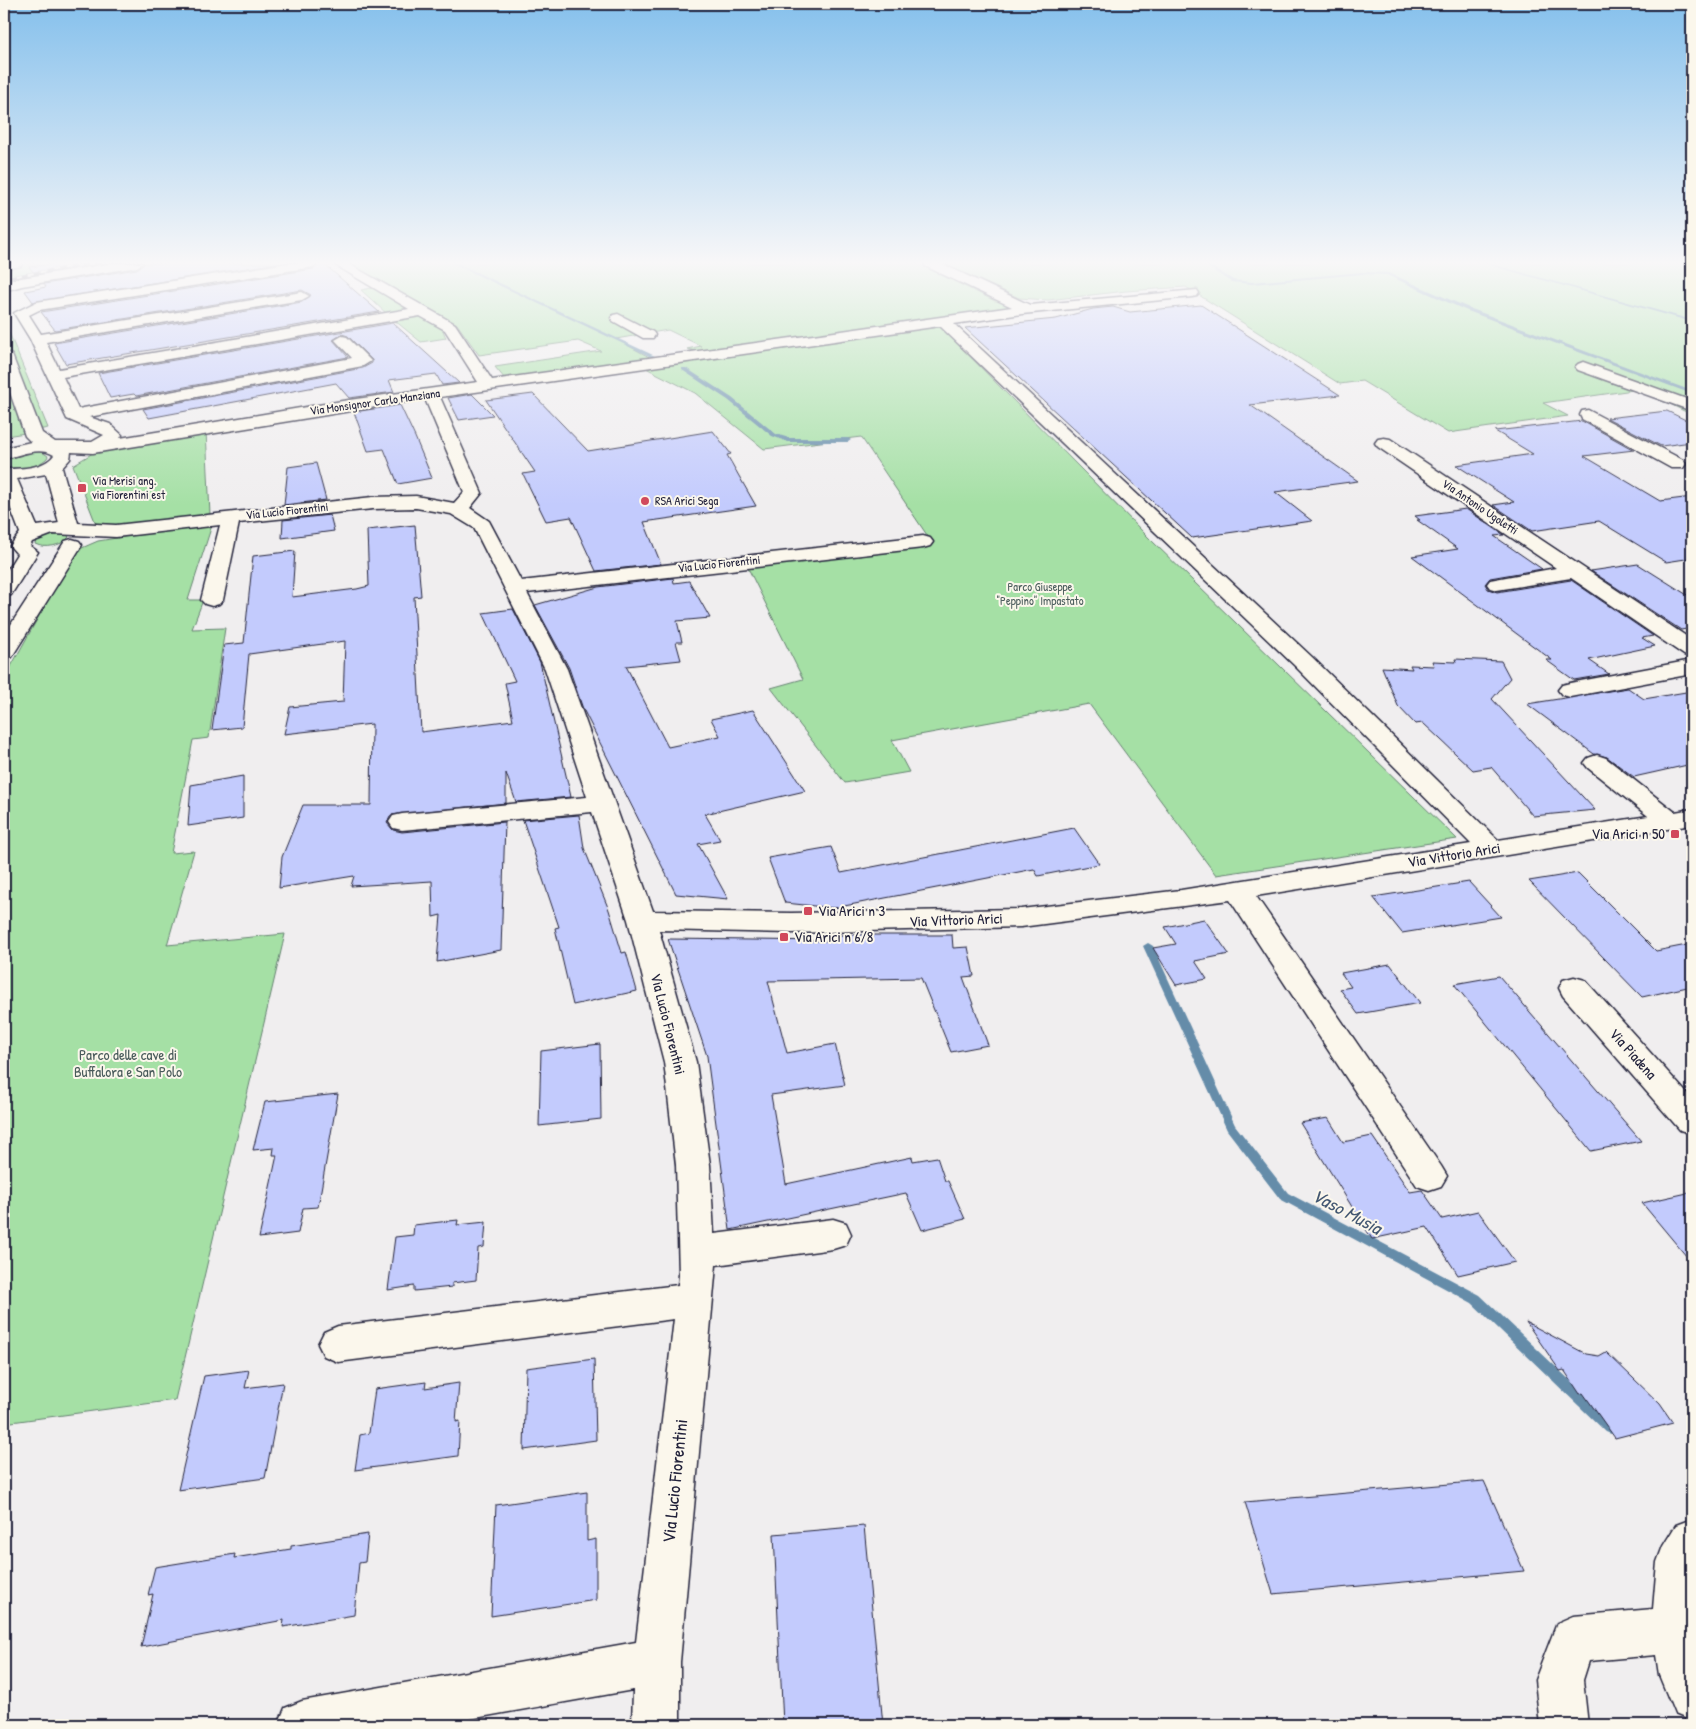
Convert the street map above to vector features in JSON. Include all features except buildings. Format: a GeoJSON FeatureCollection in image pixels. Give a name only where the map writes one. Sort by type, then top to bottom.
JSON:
{"type":"FeatureCollection","features":[{"type":"Feature","properties":{"kind":"street"},"geometry":{"type":"LineString","coordinates":[[39,344],[73,415],[77,419],[108,428],[113,435],[108,441],[95,447]]}},
{"type":"Feature","properties":{"kind":"street"},"geometry":{"type":"LineString","coordinates":[[54,374],[232,344]]}},
{"type":"Feature","properties":{"kind":"street"},"geometry":{"type":"LineString","coordinates":[[73,415],[363,361],[346,344]]}},
{"type":"Feature","properties":{"kind":"street"},"geometry":{"type":"LineString","coordinates":[[461,344],[488,386]]}},
{"type":"Feature","properties":{"kind":"street","name":"Via Monsignor Carlo Manziana"},"geometry":{"type":"LineString","coordinates":[[54,458],[95,447],[431,394],[787,344]]}},
{"type":"Feature","properties":{"kind":"street"},"geometry":{"type":"LineString","coordinates":[[833,344],[840,350]]}},
{"type":"Feature","properties":{"kind":"street"},"geometry":{"type":"LineString","coordinates":[[967,344],[1304,662],[1492,849]]}},
{"type":"Feature","properties":{"kind":"street"},"geometry":{"type":"LineString","coordinates":[[4,355],[34,436],[54,458],[75,536],[4,652]]}},
{"type":"Feature","properties":{"kind":"street"},"geometry":{"type":"LineString","coordinates":[[1583,367],[1692,406]]}},
{"type":"Feature","properties":{"kind":"street"},"geometry":{"type":"LineString","coordinates":[[431,394],[474,493],[458,509]]}},
{"type":"Feature","properties":{"kind":"street"},"geometry":{"type":"LineString","coordinates":[[1588,415],[1680,464]]}},
{"type":"Feature","properties":{"kind":"street","name":"Via Antonio Ugoletti"},"geometry":{"type":"LineString","coordinates":[[1384,443],[1692,650]]}},
{"type":"Feature","properties":{"kind":"street"},"geometry":{"type":"LineString","coordinates":[[4,454],[28,447],[54,458]]}},
{"type":"Feature","properties":{"kind":"street"},"geometry":{"type":"LineString","coordinates":[[4,590],[19,545],[5,474],[30,472],[54,458]]}},
{"type":"Feature","properties":{"kind":"street","name":"Via Lucio Fiorentini"},"geometry":{"type":"LineString","coordinates":[[19,545],[50,552],[75,536],[373,503],[412,501],[458,509],[471,515],[482,525],[556,669],[642,920],[680,1062],[693,1166],[698,1252],[657,1662],[656,1725]]}},
{"type":"Feature","properties":{"kind":"street"},"geometry":{"type":"LineString","coordinates":[[212,600],[230,518]]}},
{"type":"Feature","properties":{"kind":"street","name":"Via Lucio Fiorentini"},"geometry":{"type":"LineString","coordinates":[[516,588],[923,542]]}},
{"type":"Feature","properties":{"kind":"street"},"geometry":{"type":"LineString","coordinates":[[1497,584],[1575,571]]}},
{"type":"Feature","properties":{"kind":"street"},"geometry":{"type":"LineString","coordinates":[[1570,690],[1692,667]]}},
{"type":"Feature","properties":{"kind":"street","name":"Via Vittorio Arici"},"geometry":{"type":"LineString","coordinates":[[1597,763],[1681,819]]}},
{"type":"Feature","properties":{"kind":"street"},"geometry":{"type":"LineString","coordinates":[[402,822],[602,803]]}},
{"type":"Feature","properties":{"kind":"street","name":"Via Vittorio Arici"},"geometry":{"type":"LineString","coordinates":[[642,920],[791,923],[1021,918],[1181,899],[1681,819]]}},
{"type":"Feature","properties":{"kind":"street"},"geometry":{"type":"LineString","coordinates":[[1237,890],[1429,1176]]}},
{"type":"Feature","properties":{"kind":"street","name":"Via Piadena"},"geometry":{"type":"LineString","coordinates":[[1574,988],[1692,1121]]}},
{"type":"Feature","properties":{"kind":"street"},"geometry":{"type":"LineString","coordinates":[[698,1252],[833,1234]]}},
{"type":"Feature","properties":{"kind":"street"},"geometry":{"type":"LineString","coordinates":[[338,1344],[694,1300]]}},
{"type":"Feature","properties":{"kind":"street"},"geometry":{"type":"LineString","coordinates":[[1692,1542],[1679,1562],[1674,1630],[1683,1675],[1692,1697]]}},
{"type":"Feature","properties":{"kind":"street"},"geometry":{"type":"LineString","coordinates":[[1564,1725],[1559,1680],[1573,1639],[1674,1630]]}},
{"type":"Feature","properties":{"kind":"street"},"geometry":{"type":"LineString","coordinates":[[302,1725],[657,1662]]}},
{"type":"Feature","properties":{"kind":"green space"},"geometry":{"type":"Polygon","coordinates":[[[4,344],[14,344],[48,428],[38,430],[4,344]]]}},
{"type":"Feature","properties":{"kind":"green space"},"geometry":{"type":"Polygon","coordinates":[[[471,344],[559,344],[479,355],[471,344]]]}},
{"type":"Feature","properties":{"kind":"green space"},"geometry":{"type":"Polygon","coordinates":[[[584,344],[625,344],[653,359],[505,379],[495,367],[601,351],[584,344]]]}},
{"type":"Feature","properties":{"kind":"green space"},"geometry":{"type":"Polygon","coordinates":[[[696,344],[766,344],[703,353],[687,349],[701,346],[696,344]]]}},
{"type":"Feature","properties":{"kind":"green space","name":"Parco Giuseppe \"Peppino\" Impastato"},"geometry":{"type":"Polygon","coordinates":[[[784,344],[957,344],[1150,539],[1457,839],[1216,875],[1089,704],[892,740],[909,772],[845,783],[771,688],[803,679],[747,566],[933,544],[861,437],[764,449],[695,393],[638,364],[784,344]]]}},
{"type":"Feature","properties":{"kind":"green space"},"geometry":{"type":"Polygon","coordinates":[[[1276,344],[1692,344],[1692,415],[1640,389],[1543,403],[1568,416],[1448,433],[1362,381],[1340,384],[1276,344]]]}},
{"type":"Feature","properties":{"kind":"green space"},"geometry":{"type":"Polygon","coordinates":[[[4,375],[25,433],[6,436],[4,375]]]}},
{"type":"Feature","properties":{"kind":"green space"},"geometry":{"type":"Polygon","coordinates":[[[206,430],[210,515],[113,526],[96,524],[73,465],[93,453],[206,430]]]}},
{"type":"Feature","properties":{"kind":"green space"},"geometry":{"type":"Polygon","coordinates":[[[29,452],[42,452],[48,456],[32,467],[14,469],[4,466],[4,461],[10,457],[29,452]]]}},
{"type":"Feature","properties":{"kind":"green space","name":"Parco delle cave di Buffalora e San Polo"},"geometry":{"type":"Polygon","coordinates":[[[209,523],[212,525],[188,600],[203,600],[192,629],[225,628],[209,738],[193,740],[171,853],[194,851],[167,945],[285,934],[175,1400],[4,1423],[4,679],[75,551],[98,541],[209,523]]]}},
{"type":"Feature","properties":{"kind":"green space"},"geometry":{"type":"Polygon","coordinates":[[[55,533],[66,534],[69,537],[62,543],[53,546],[39,546],[35,544],[36,540],[55,533]]]}},
{"type":"Feature","properties":{"kind":"waterway","name":"Vaso Musia"},"geometry":{"type":"LineString","coordinates":[[627,344],[653,356]]}},
{"type":"Feature","properties":{"kind":"waterway","name":"Vaso Musia"},"geometry":{"type":"LineString","coordinates":[[1560,344],[1692,393]]}},
{"type":"Feature","properties":{"kind":"waterway","name":"Vaso Musia"},"geometry":{"type":"LineString","coordinates":[[684,369],[730,399],[774,435],[788,440],[848,440]]}},
{"type":"Feature","properties":{"kind":"waterway","name":"Vaso Musia"},"geometry":{"type":"LineString","coordinates":[[1148,946],[1231,1127],[1284,1196],[1476,1299],[1611,1428]]}},
{"type":"Feature","properties":{"kind":"place","name":"Via Merisi ang. via Fiorentini est"},"geometry":{"type":"Point","coordinates":[82,488]}},
{"type":"Feature","properties":{"kind":"place","name":"RSA Arici Sega"},"geometry":{"type":"Point","coordinates":[645,501]}},
{"type":"Feature","properties":{"kind":"place","name":"Via Arici n 50"},"geometry":{"type":"Point","coordinates":[1675,834]}},
{"type":"Feature","properties":{"kind":"place","name":"Via Arici n 3"},"geometry":{"type":"Point","coordinates":[808,911]}},
{"type":"Feature","properties":{"kind":"place","name":"Via Arici n 6/8"},"geometry":{"type":"Point","coordinates":[784,937]}}]}
